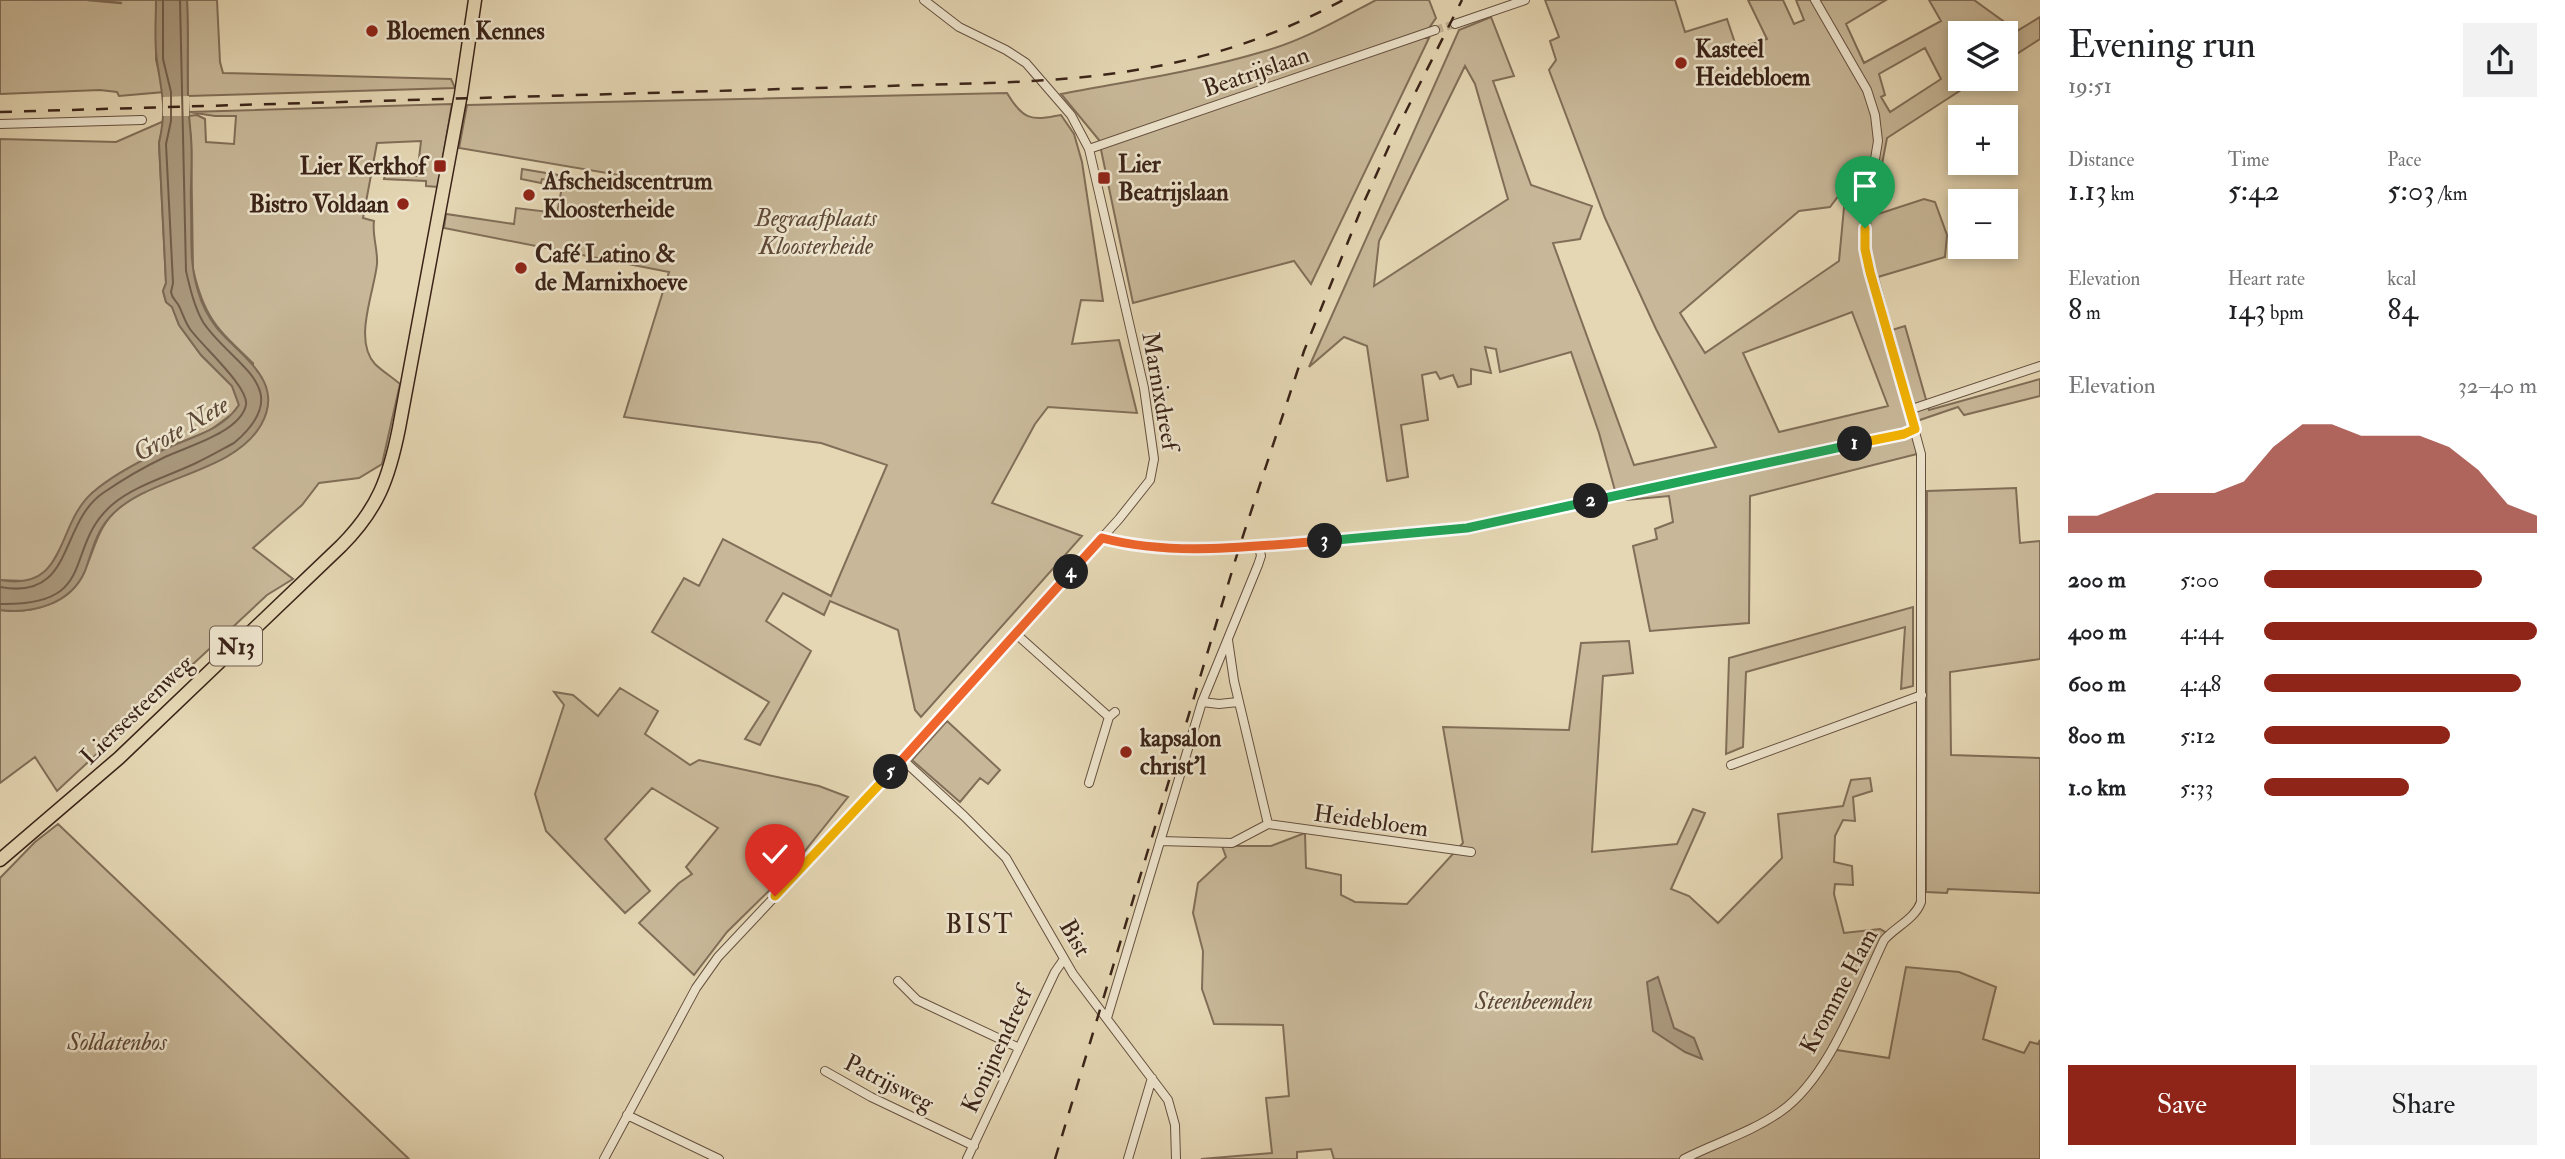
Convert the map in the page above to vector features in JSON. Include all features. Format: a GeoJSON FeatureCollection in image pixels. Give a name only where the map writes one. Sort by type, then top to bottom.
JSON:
{"type":"FeatureCollection","features":[{"type":"Feature","properties":{"kind":"main road","name":"Liersesteenweg"},"geometry":{"type":"LineString","coordinates":[[0,860],[119,758],[353,534],[374,507],[388,477],[402,410],[461,94],[475,0]]}},
{"type":"Feature","properties":{"kind":"street","name":"Marnixdreef"},"geometry":{"type":"LineString","coordinates":[[604,1159],[696,988],[718,957],[1102,538],[1145,488],[1152,472],[1154,459],[1144,388],[1089,149],[1071,115],[1026,64],[1006,50],[958,27],[924,0]]}},
{"type":"Feature","properties":{"kind":"street"},"geometry":{"type":"LineString","coordinates":[[1455,24],[1525,0]]}},
{"type":"Feature","properties":{"kind":"street","name":"Kromme Ham"},"geometry":{"type":"LineString","coordinates":[[1684,1159],[1746,1132],[1781,1112],[1796,1098],[1831,1051],[1884,940],[1919,910],[1922,902],[1921,454],[1865,249],[1867,206],[1878,141],[1875,115],[1867,90],[1815,0]]}},
{"type":"Feature","properties":{"kind":"street","name":"Beatrijslaan"},"geometry":{"type":"LineString","coordinates":[[1089,149],[1435,30]]}},
{"type":"Feature","properties":{"kind":"street"},"geometry":{"type":"LineString","coordinates":[[0,124],[142,120]]}},
{"type":"Feature","properties":{"kind":"street"},"geometry":{"type":"LineString","coordinates":[[1909,410],[2040,366]]}},
{"type":"Feature","properties":{"kind":"street"},"geometry":{"type":"LineString","coordinates":[[1102,538],[1193,549],[1467,528],[1904,434],[1915,429]]}},
{"type":"Feature","properties":{"kind":"street"},"geometry":{"type":"LineString","coordinates":[[1107,1018],[1202,702],[1258,565],[1261,556],[1259,546]]}},
{"type":"Feature","properties":{"kind":"street"},"geometry":{"type":"LineString","coordinates":[[1015,633],[1112,715],[1089,783]]}},
{"type":"Feature","properties":{"kind":"street"},"geometry":{"type":"LineString","coordinates":[[1160,841],[1232,844],[1268,824],[1238,702],[1228,639]]}},
{"type":"Feature","properties":{"kind":"street"},"geometry":{"type":"LineString","coordinates":[[1731,765],[1922,695]]}},
{"type":"Feature","properties":{"kind":"street"},"geometry":{"type":"LineString","coordinates":[[1202,702],[1238,702]]}},
{"type":"Feature","properties":{"kind":"street","name":"Bist"},"geometry":{"type":"LineString","coordinates":[[902,759],[1000,850],[1063,959],[1163,1090],[1172,1111],[1176,1159]]}},
{"type":"Feature","properties":{"kind":"street","name":"Heidebloem"},"geometry":{"type":"LineString","coordinates":[[1268,824],[1471,852]]}},
{"type":"Feature","properties":{"kind":"street","name":"Konijnendreef"},"geometry":{"type":"LineString","coordinates":[[968,1159],[1063,959]]}},
{"type":"Feature","properties":{"kind":"street"},"geometry":{"type":"LineString","coordinates":[[898,981],[917,1000],[1019,1048]]}},
{"type":"Feature","properties":{"kind":"street","name":"Patrijsweg"},"geometry":{"type":"LineString","coordinates":[[825,1071],[871,1097],[974,1146]]}},
{"type":"Feature","properties":{"kind":"street"},"geometry":{"type":"LineString","coordinates":[[1128,1159],[1152,1078]]}},
{"type":"Feature","properties":{"kind":"street"},"geometry":{"type":"LineString","coordinates":[[626,1115],[719,1159]]}},
{"type":"Feature","properties":{"kind":"green space"},"geometry":{"type":"Polygon","coordinates":[[[0,0],[156,0],[156,60],[164,92],[119,96],[117,92],[100,90],[0,94],[0,0]]]}},
{"type":"Feature","properties":{"kind":"green space"},"geometry":{"type":"Polygon","coordinates":[[[187,0],[217,0],[223,73],[451,79],[455,88],[188,96],[187,0]]]}},
{"type":"Feature","properties":{"kind":"green space"},"geometry":{"type":"Polygon","coordinates":[[[1376,0],[1429,0],[1436,18],[1422,38],[1429,38],[1311,284],[1294,261],[1133,303],[1099,140],[1061,94],[1189,70],[1265,51],[1308,35],[1376,0]]]}},
{"type":"Feature","properties":{"kind":"green space"},"geometry":{"type":"Polygon","coordinates":[[[1545,0],[1675,0],[1685,32],[1727,19],[1737,49],[1767,39],[1748,0],[1783,0],[1794,24],[1804,20],[1796,0],[1886,0],[1846,24],[1864,63],[1941,21],[1929,0],[1974,0],[2003,21],[1948,21],[1948,91],[1959,91],[1887,138],[1872,216],[1924,199],[1935,202],[1947,235],[1945,257],[1878,277],[1892,330],[1905,326],[1929,410],[2040,379],[2040,396],[1964,415],[1958,407],[1911,423],[1917,454],[1750,496],[1749,623],[1650,631],[1633,546],[1657,539],[1655,529],[1673,522],[1669,496],[1626,500],[1616,494],[1599,433],[1571,352],[1500,372],[1496,349],[1485,347],[1491,373],[1471,369],[1471,384],[1458,387],[1453,375],[1440,379],[1436,372],[1422,375],[1428,420],[1401,425],[1408,477],[1387,481],[1367,346],[1344,337],[1309,367],[1459,30],[1491,17],[1514,76],[1493,81],[1531,185],[1592,206],[1580,239],[1553,243],[1634,465],[1716,447],[1656,329],[1605,218],[1549,70],[1556,60],[1550,41],[1559,37],[1545,0]],[[1925,48],[1879,74],[1885,95],[1881,97],[1890,112],[1941,79],[1925,48]],[[1465,66],[1379,241],[1374,286],[1508,199],[1475,84],[1465,66]],[[1846,186],[1830,207],[1799,211],[1680,313],[1705,353],[1839,261],[1846,186]],[[1852,312],[1743,353],[1779,432],[1888,406],[1852,312]]]}},
{"type":"Feature","properties":{"kind":"green space"},"geometry":{"type":"Polygon","coordinates":[[[2040,17],[2040,39],[2018,53],[2018,30],[2040,17]]]}},
{"type":"Feature","properties":{"kind":"green space","name":"Begraafplaats Kloosterheide"},"geometry":{"type":"Polygon","coordinates":[[[1007,93],[1018,109],[1029,116],[1042,118],[1061,115],[1074,134],[1082,162],[1103,301],[1081,300],[1072,344],[1119,340],[1137,413],[1048,407],[1035,424],[992,503],[1082,536],[921,717],[915,710],[898,630],[830,601],[824,615],[783,593],[766,621],[811,651],[760,745],[745,739],[769,702],[652,632],[684,578],[699,586],[723,539],[831,596],[887,465],[821,443],[624,417],[669,272],[444,228],[446,214],[514,224],[516,208],[557,213],[563,182],[542,179],[541,183],[521,179],[522,169],[618,185],[619,175],[459,148],[467,105],[1007,93]]]}},
{"type":"Feature","properties":{"kind":"green space"},"geometry":{"type":"Polygon","coordinates":[[[452,104],[438,187],[426,186],[426,181],[384,179],[386,172],[417,176],[421,141],[377,143],[363,218],[374,221],[377,258],[365,329],[366,342],[375,364],[400,384],[382,464],[359,478],[319,483],[302,505],[253,548],[293,579],[267,595],[57,791],[35,757],[0,783],[0,610],[36,608],[59,600],[77,584],[101,530],[119,508],[152,488],[223,457],[255,433],[253,363],[214,322],[202,300],[193,269],[191,138],[188,116],[197,115],[205,119],[206,142],[234,144],[236,116],[189,112],[452,104]]]}},
{"type":"Feature","properties":{"kind":"green space"},"geometry":{"type":"Polygon","coordinates":[[[164,121],[159,143],[166,283],[163,291],[179,325],[201,355],[232,386],[239,405],[232,414],[209,431],[162,450],[92,493],[48,570],[35,579],[0,580],[0,139],[116,142],[164,121]]]}},
{"type":"Feature","properties":{"kind":"green space"},"geometry":{"type":"Polygon","coordinates":[[[2016,488],[2020,543],[2040,541],[2040,659],[1950,672],[1951,755],[2040,758],[2040,893],[1948,889],[1947,893],[1926,892],[1927,491],[2016,488]]]}},
{"type":"Feature","properties":{"kind":"green space"},"geometry":{"type":"Polygon","coordinates":[[[1913,607],[1913,686],[1901,689],[1905,627],[1746,672],[1743,747],[1726,754],[1729,658],[1913,607]]]}},
{"type":"Feature","properties":{"kind":"green space","name":"Steenbeemden"},"geometry":{"type":"Polygon","coordinates":[[[1629,641],[1633,673],[1603,676],[1592,852],[1677,844],[1693,809],[1705,813],[1671,889],[1689,896],[1718,923],[1782,858],[1778,814],[1843,806],[1851,780],[1870,778],[1872,791],[1853,797],[1855,821],[1843,820],[1835,836],[1834,862],[1852,866],[1853,885],[1835,884],[1834,894],[1844,933],[1880,929],[1885,932],[1832,1045],[1837,1050],[1889,1058],[1906,967],[1959,972],[1996,987],[1983,1039],[2024,1053],[2030,1042],[2038,1044],[2040,1040],[2040,1159],[1334,1159],[1331,1149],[1297,1152],[1297,1159],[1201,1159],[1272,1153],[1266,1098],[1289,1096],[1283,1025],[1214,1024],[1202,989],[1203,951],[1193,913],[1198,883],[1226,857],[1222,846],[1271,846],[1305,833],[1306,868],[1341,875],[1341,895],[1355,902],[1407,904],[1463,843],[1443,727],[1569,730],[1581,643],[1629,641]]]}},
{"type":"Feature","properties":{"kind":"green space"},"geometry":{"type":"Polygon","coordinates":[[[620,688],[658,711],[645,734],[690,765],[699,760],[819,786],[848,797],[788,872],[727,932],[694,975],[639,923],[679,883],[692,874],[686,867],[718,828],[652,788],[605,839],[650,891],[625,913],[546,831],[535,794],[564,705],[554,692],[573,695],[598,716],[620,688]]]}},
{"type":"Feature","properties":{"kind":"green space"},"geometry":{"type":"Polygon","coordinates":[[[947,721],[1000,770],[988,784],[980,778],[960,802],[912,760],[947,721]]]}},
{"type":"Feature","properties":{"kind":"green space","name":"Soldatenbos"},"geometry":{"type":"Polygon","coordinates":[[[58,824],[409,1159],[0,1159],[0,878],[35,842],[58,824]]]}},
{"type":"Feature","properties":{"kind":"water","name":"Grote Nete"},"geometry":{"type":"Polygon","coordinates":[[[156,0],[187,0],[188,101],[192,155],[191,249],[198,291],[214,324],[257,371],[268,395],[267,409],[261,425],[248,442],[230,455],[144,493],[109,518],[97,537],[79,582],[61,599],[38,608],[0,610],[0,580],[22,581],[38,576],[49,566],[80,507],[92,493],[134,465],[214,428],[239,405],[232,386],[201,355],[179,325],[163,291],[166,283],[159,143],[163,110],[156,46],[156,0]]]}},
{"type":"Feature","properties":{"kind":"water"},"geometry":{"type":"Polygon","coordinates":[[[1658,977],[1674,1028],[1694,1038],[1702,1059],[1685,1052],[1653,1031],[1647,982],[1658,977]]]}},
{"type":"Feature","properties":{"kind":"pier"},"geometry":{"type":"Polygon","coordinates":[[[189,96],[189,116],[163,116],[163,97],[189,96]]]}},
{"type":"Feature","properties":{"kind":"waterway"},"geometry":{"type":"LineString","coordinates":[[88,0],[121,3]]}},
{"type":"Feature","properties":{"kind":"tunnel"},"geometry":{"type":"LineString","coordinates":[[1435,30],[1455,24]]}},
{"type":"Feature","properties":{"kind":"railway"},"geometry":{"type":"LineString","coordinates":[[0,112],[1036,81],[1126,72],[1214,53],[1257,39],[1343,0]]}},
{"type":"Feature","properties":{"kind":"railway"},"geometry":{"type":"LineString","coordinates":[[1055,1159],[1239,548],[1304,351],[1395,133],[1462,0]]}},
{"type":"Feature","properties":{"kind":"place","name":"Bloemen Kennes"},"geometry":{"type":"Point","coordinates":[372,31]}},
{"type":"Feature","properties":{"kind":"place","name":"Kasteel Heidebloem"},"geometry":{"type":"Point","coordinates":[1681,63]}},
{"type":"Feature","properties":{"kind":"place","name":"Lier Kerkhof"},"geometry":{"type":"Point","coordinates":[440,166]}},
{"type":"Feature","properties":{"kind":"place","name":"Lier Beatrijslaan"},"geometry":{"type":"Point","coordinates":[1104,178]}},
{"type":"Feature","properties":{"kind":"place","name":"Afscheidscentrum Kloosterheide"},"geometry":{"type":"Point","coordinates":[529,195]}},
{"type":"Feature","properties":{"kind":"place","name":"Bistro Voldaan"},"geometry":{"type":"Point","coordinates":[403,204]}},
{"type":"Feature","properties":{"kind":"place","name":"Café Latino & de Marnixhoeve"},"geometry":{"type":"Point","coordinates":[521,268]}},
{"type":"Feature","properties":{"kind":"place","name":"kapsalon christ'l"},"geometry":{"type":"Point","coordinates":[1126,752]}},
{"type":"Feature","properties":{"kind":"district","name":"BIST"},"geometry":{"type":"Point","coordinates":[980,925]}},
{"type":"Feature","properties":{"kind":"route"},"geometry":{"type":"LineString","coordinates":[[775,896],[861,805],[1102,538],[1153,546],[1217,549],[1467,528],[1904,434],[1915,429],[1870,272],[1865,249],[1865,228]]}}]}
